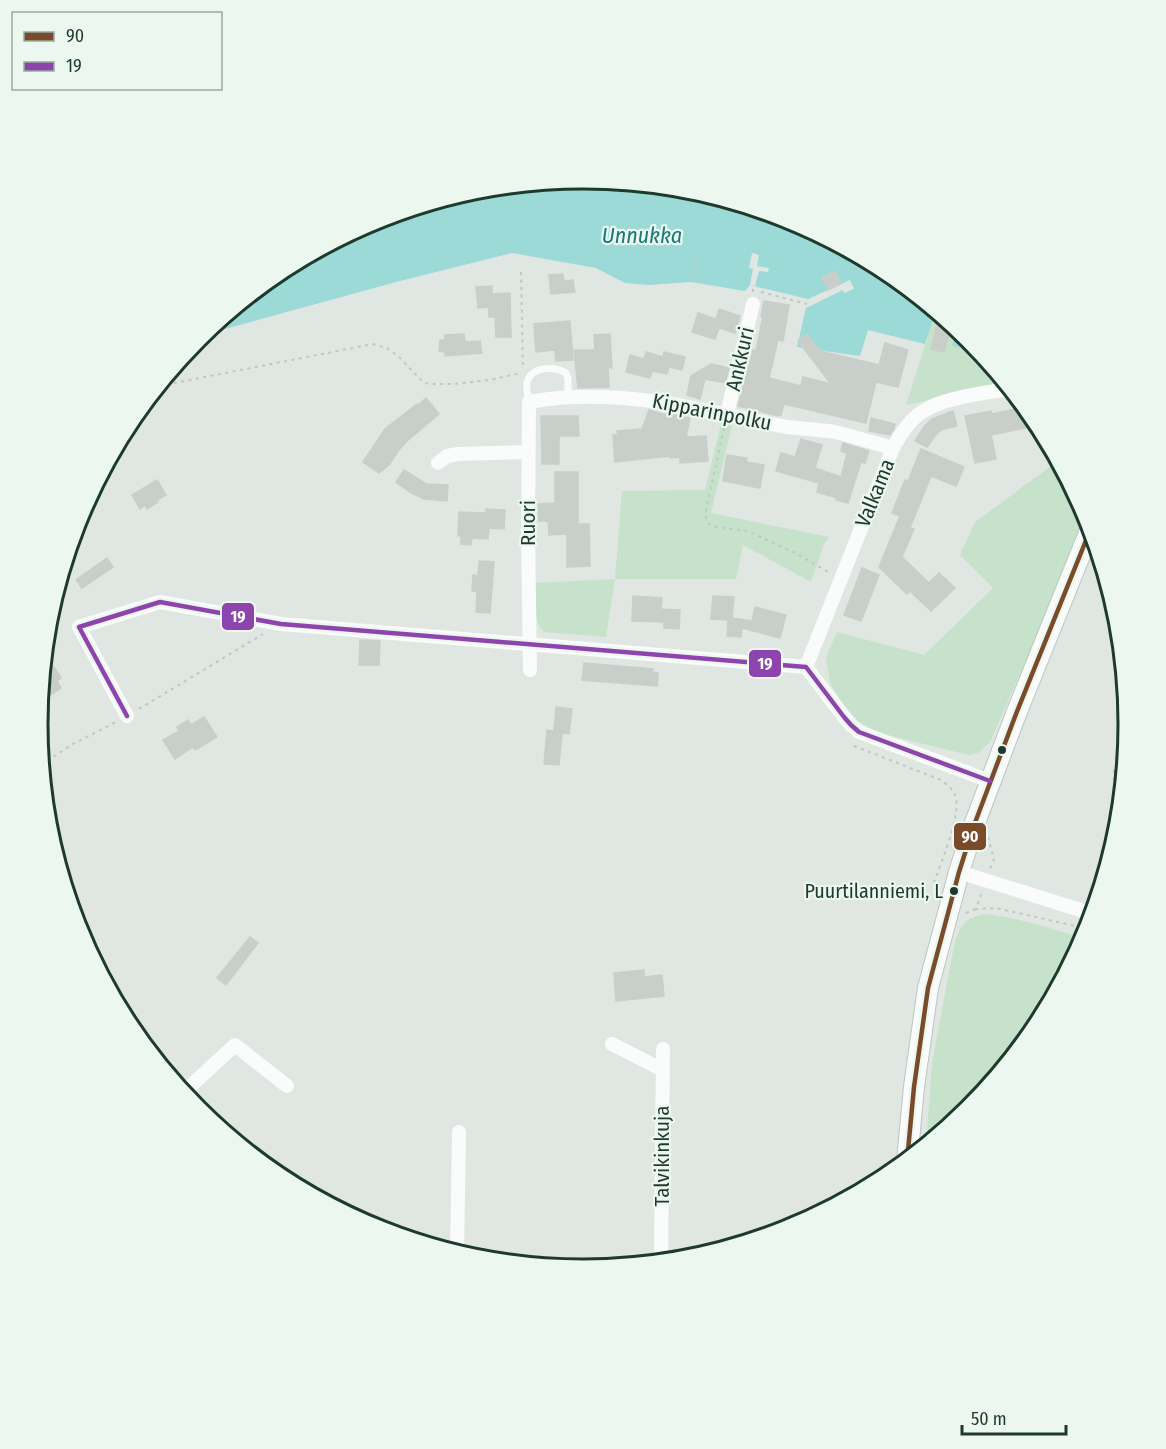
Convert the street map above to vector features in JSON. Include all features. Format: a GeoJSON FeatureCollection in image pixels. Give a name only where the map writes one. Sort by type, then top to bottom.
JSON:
{"type":"FeatureCollection","features":[{"type":"Feature","properties":{"kind":"street","name":"Ankkuri"},"geometry":{"type":"LineString","coordinates":[[727,414],[753,297]]}},
{"type":"Feature","properties":{"kind":"street","name":"Valkama"},"geometry":{"type":"LineString","coordinates":[[806,667],[893,448],[902,432],[925,409],[942,402],[1000,390]]}},
{"type":"Feature","properties":{"kind":"street","name":"Kipparinpolku"},"geometry":{"type":"LineString","coordinates":[[529,402],[568,396],[639,399],[786,427],[834,432],[893,448]]}},
{"type":"Feature","properties":{"kind":"street","name":"Ruori"},"geometry":{"type":"LineString","coordinates":[[529,402],[530,670]]}},
{"type":"Feature","properties":{"kind":"street"},"geometry":{"type":"LineString","coordinates":[[438,463],[447,456],[458,454],[528,452]]}},
{"type":"Feature","properties":{"kind":"street"},"geometry":{"type":"LineString","coordinates":[[908,1150],[928,988],[959,872],[990,781],[1086,542]]}},
{"type":"Feature","properties":{"kind":"street"},"geometry":{"type":"LineString","coordinates":[[127,716],[79,627],[160,602],[281,624],[806,667],[850,725],[859,732],[990,781]]}},
{"type":"Feature","properties":{"kind":"street"},"geometry":{"type":"LineString","coordinates":[[959,872],[1084,912]]}},
{"type":"Feature","properties":{"kind":"street"},"geometry":{"type":"LineString","coordinates":[[612,1044],[663,1070]]}},
{"type":"Feature","properties":{"kind":"street"},"geometry":{"type":"LineString","coordinates":[[190,1087],[235,1045],[287,1086]]}},
{"type":"Feature","properties":{"kind":"street","name":"Talvikinkuja"},"geometry":{"type":"LineString","coordinates":[[661,1254],[663,1049]]}},
{"type":"Feature","properties":{"kind":"street"},"geometry":{"type":"LineString","coordinates":[[457,1244],[459,1132]]}},
{"type":"Feature","properties":{"kind":"lane"},"geometry":{"type":"LineString","coordinates":[[529,402],[527,383],[531,376],[543,369],[553,368],[566,373],[568,396]]}},
{"type":"Feature","properties":{"kind":"path"},"geometry":{"type":"LineString","coordinates":[[691,282],[697,254]]}},
{"type":"Feature","properties":{"kind":"path"},"geometry":{"type":"LineString","coordinates":[[172,384],[373,344],[387,348],[398,356],[424,383],[453,384],[490,381],[524,372],[521,273]]}},
{"type":"Feature","properties":{"kind":"path"},"geometry":{"type":"LineString","coordinates":[[753,297],[807,304]]}},
{"type":"Feature","properties":{"kind":"path"},"geometry":{"type":"LineString","coordinates":[[727,414],[706,510],[705,519],[708,524],[748,531],[795,553],[840,579]]}},
{"type":"Feature","properties":{"kind":"path"},"geometry":{"type":"LineString","coordinates":[[49,760],[281,624]]}},
{"type":"Feature","properties":{"kind":"path"},"geometry":{"type":"LineString","coordinates":[[853,746],[941,780],[951,788],[956,797],[955,821],[934,882],[937,886]]}},
{"type":"Feature","properties":{"kind":"path"},"geometry":{"type":"LineString","coordinates":[[1114,787],[1116,770]]}},
{"type":"Feature","properties":{"kind":"green space"},"geometry":{"type":"Polygon","coordinates":[[[933,320],[954,340],[953,346],[963,348],[995,384],[946,394],[906,405],[933,320]]]}},
{"type":"Feature","properties":{"kind":"green space"},"geometry":{"type":"Polygon","coordinates":[[[721,424],[732,426],[711,513],[829,537],[824,544],[811,582],[743,545],[736,579],[615,579],[622,491],[705,490],[721,424]]]}},
{"type":"Feature","properties":{"kind":"green space"},"geometry":{"type":"Polygon","coordinates":[[[1051,466],[1082,533],[990,742],[978,753],[969,755],[879,733],[858,721],[830,683],[826,657],[837,632],[924,655],[993,588],[960,555],[975,522],[1051,466]]]}},
{"type":"Feature","properties":{"kind":"green space"},"geometry":{"type":"Polygon","coordinates":[[[615,579],[606,637],[544,632],[540,628],[535,609],[534,583],[615,579]]]}},
{"type":"Feature","properties":{"kind":"green space"},"geometry":{"type":"Polygon","coordinates":[[[985,914],[1010,918],[1074,936],[1063,961],[1028,1022],[985,1077],[927,1134],[932,1063],[955,941],[966,922],[973,917],[985,914]]]}},
{"type":"Feature","properties":{"kind":"water","name":"Unnukka"},"geometry":{"type":"Polygon","coordinates":[[[583,189],[653,194],[687,200],[755,218],[788,230],[850,261],[909,300],[933,320],[925,344],[868,330],[860,356],[797,347],[808,299],[750,285],[745,291],[691,282],[648,285],[625,283],[596,268],[512,253],[222,330],[257,300],[286,280],[316,261],[378,230],[411,218],[479,200],[513,194],[583,189]]]}},
{"type":"Feature","properties":{"kind":"water"},"geometry":{"type":"Polygon","coordinates":[[[954,339],[963,348],[952,346],[954,339]]]}},
{"type":"Feature","properties":{"kind":"pier"},"geometry":{"type":"Polygon","coordinates":[[[752,253],[759,255],[757,266],[769,268],[768,272],[759,271],[755,286],[750,285],[753,269],[749,268],[752,253]]]}},
{"type":"Feature","properties":{"kind":"pier"},"geometry":{"type":"Polygon","coordinates":[[[850,280],[854,289],[844,293],[843,290],[806,308],[808,299],[850,280]]]}},
{"type":"Feature","properties":{"kind":"building"},"geometry":{"type":"Polygon","coordinates":[[[835,271],[841,284],[828,290],[822,277],[835,271]]]}},
{"type":"Feature","properties":{"kind":"building"},"geometry":{"type":"Polygon","coordinates":[[[563,274],[564,281],[573,280],[575,292],[551,294],[549,275],[563,274]]]}},
{"type":"Feature","properties":{"kind":"building"},"geometry":{"type":"Polygon","coordinates":[[[492,286],[492,294],[510,293],[511,337],[496,337],[495,317],[489,317],[489,307],[478,308],[476,287],[492,286]]]}},
{"type":"Feature","properties":{"kind":"building"},"geometry":{"type":"Polygon","coordinates":[[[764,301],[789,305],[783,341],[778,340],[769,378],[801,386],[803,377],[831,384],[798,341],[807,334],[820,351],[879,365],[885,343],[908,350],[898,387],[876,382],[866,423],[784,404],[779,416],[738,406],[753,350],[756,351],[764,301]]]}},
{"type":"Feature","properties":{"kind":"building"},"geometry":{"type":"Polygon","coordinates":[[[719,309],[740,316],[735,333],[719,328],[715,339],[692,332],[698,313],[716,319],[719,309]]]}},
{"type":"Feature","properties":{"kind":"building"},"geometry":{"type":"Polygon","coordinates":[[[570,321],[573,360],[556,361],[555,350],[536,352],[534,324],[570,321]]]}},
{"type":"Feature","properties":{"kind":"building"},"geometry":{"type":"Polygon","coordinates":[[[937,325],[940,326],[949,334],[944,352],[931,349],[937,325]]]}},
{"type":"Feature","properties":{"kind":"building"},"geometry":{"type":"Polygon","coordinates":[[[464,334],[465,342],[480,341],[482,353],[445,356],[445,352],[439,351],[440,340],[445,340],[445,335],[464,334]]]}},
{"type":"Feature","properties":{"kind":"building"},"geometry":{"type":"Polygon","coordinates":[[[610,334],[612,368],[608,367],[609,387],[578,388],[574,350],[595,350],[594,335],[610,334]]]}},
{"type":"Feature","properties":{"kind":"building"},"geometry":{"type":"Polygon","coordinates":[[[646,352],[663,357],[664,352],[685,357],[682,370],[669,367],[667,374],[652,371],[650,378],[626,372],[630,355],[644,359],[646,352]]]}},
{"type":"Feature","properties":{"kind":"building"},"geometry":{"type":"Polygon","coordinates":[[[711,364],[729,368],[725,383],[705,379],[700,399],[687,395],[691,376],[711,364]]]}},
{"type":"Feature","properties":{"kind":"building"},"geometry":{"type":"Polygon","coordinates":[[[426,398],[439,414],[406,442],[389,465],[379,473],[363,462],[385,429],[426,398]]]}},
{"type":"Feature","properties":{"kind":"building"},"geometry":{"type":"Polygon","coordinates":[[[1015,409],[1028,427],[991,435],[996,459],[975,463],[965,416],[991,411],[992,414],[1015,409]]]}},
{"type":"Feature","properties":{"kind":"building"},"geometry":{"type":"Polygon","coordinates":[[[649,410],[670,416],[670,414],[690,418],[686,437],[706,436],[708,461],[680,463],[680,457],[670,458],[670,456],[615,462],[613,435],[618,435],[617,431],[642,429],[649,410]]]}},
{"type":"Feature","properties":{"kind":"building"},"geometry":{"type":"Polygon","coordinates":[[[953,411],[957,426],[941,430],[927,447],[915,441],[932,419],[953,411]]]}},
{"type":"Feature","properties":{"kind":"building"},"geometry":{"type":"Polygon","coordinates":[[[541,416],[578,416],[579,436],[559,436],[559,464],[542,464],[541,416]]]}},
{"type":"Feature","properties":{"kind":"building"},"geometry":{"type":"Polygon","coordinates":[[[871,418],[895,424],[890,435],[869,431],[871,418]]]}},
{"type":"Feature","properties":{"kind":"building"},"geometry":{"type":"Polygon","coordinates":[[[801,439],[822,445],[815,468],[841,477],[847,453],[841,451],[843,443],[869,451],[865,463],[861,462],[848,503],[817,492],[819,483],[776,471],[781,453],[795,457],[801,439]]]}},
{"type":"Feature","properties":{"kind":"building"},"geometry":{"type":"Polygon","coordinates":[[[921,449],[964,467],[956,486],[931,476],[910,528],[914,529],[902,557],[929,583],[939,573],[955,588],[931,611],[910,591],[907,594],[879,567],[900,516],[892,513],[921,449]]]}},
{"type":"Feature","properties":{"kind":"building"},"geometry":{"type":"Polygon","coordinates":[[[727,455],[747,458],[746,462],[764,465],[760,488],[723,481],[727,455]]]}},
{"type":"Feature","properties":{"kind":"building"},"geometry":{"type":"Polygon","coordinates":[[[404,470],[426,484],[448,485],[447,501],[424,499],[396,482],[404,470]]]}},
{"type":"Feature","properties":{"kind":"building"},"geometry":{"type":"Polygon","coordinates":[[[555,472],[578,472],[578,524],[589,524],[590,566],[567,567],[567,534],[549,535],[548,521],[539,521],[538,504],[555,503],[555,472]]]}},
{"type":"Feature","properties":{"kind":"building"},"geometry":{"type":"Polygon","coordinates":[[[157,480],[166,495],[147,509],[145,505],[140,509],[132,495],[157,480]]]}},
{"type":"Feature","properties":{"kind":"building"},"geometry":{"type":"Polygon","coordinates":[[[486,509],[505,510],[504,529],[489,528],[488,539],[472,538],[471,545],[461,544],[461,536],[458,536],[459,512],[486,513],[486,509]]]}},
{"type":"Feature","properties":{"kind":"building"},"geometry":{"type":"Polygon","coordinates":[[[107,558],[113,567],[82,588],[76,580],[107,558]]]}},
{"type":"Feature","properties":{"kind":"building"},"geometry":{"type":"Polygon","coordinates":[[[479,561],[494,562],[490,613],[476,612],[477,591],[472,591],[473,575],[478,576],[479,561]]]}},
{"type":"Feature","properties":{"kind":"building"},"geometry":{"type":"Polygon","coordinates":[[[862,568],[879,575],[861,621],[844,615],[862,568]]]}},
{"type":"Feature","properties":{"kind":"building"},"geometry":{"type":"Polygon","coordinates":[[[633,596],[662,598],[661,609],[680,610],[679,629],[664,628],[664,622],[632,621],[633,596]]]}},
{"type":"Feature","properties":{"kind":"building"},"geometry":{"type":"Polygon","coordinates":[[[713,596],[734,597],[732,618],[752,621],[755,607],[786,615],[780,638],[742,628],[741,637],[727,636],[728,620],[711,619],[713,596]]]}},
{"type":"Feature","properties":{"kind":"building"},"geometry":{"type":"Polygon","coordinates":[[[360,640],[380,641],[379,665],[359,665],[360,640]]]}},
{"type":"Feature","properties":{"kind":"building"},"geometry":{"type":"Polygon","coordinates":[[[584,663],[653,669],[652,672],[658,673],[657,686],[582,680],[584,663]]]}},
{"type":"Feature","properties":{"kind":"building"},"geometry":{"type":"Polygon","coordinates":[[[54,667],[61,678],[57,681],[61,688],[49,696],[51,668],[54,667]]]}},
{"type":"Feature","properties":{"kind":"building"},"geometry":{"type":"Polygon","coordinates":[[[556,707],[572,709],[569,734],[562,733],[559,765],[544,764],[547,730],[554,731],[556,707]]]}},
{"type":"Feature","properties":{"kind":"building"},"geometry":{"type":"Polygon","coordinates":[[[204,717],[217,737],[195,750],[193,747],[175,759],[163,740],[179,731],[177,727],[188,720],[191,725],[204,717]]]}},
{"type":"Feature","properties":{"kind":"building"},"geometry":{"type":"Polygon","coordinates":[[[250,937],[258,943],[226,985],[217,978],[250,937]]]}},
{"type":"Feature","properties":{"kind":"building"},"geometry":{"type":"Polygon","coordinates":[[[644,970],[644,977],[662,975],[664,996],[616,1001],[614,973],[644,970]]]}},
{"type":"Feature","properties":{"kind":"transit line","name":"90"},"geometry":{"type":"LineString","coordinates":[[908,1150],[928,988],[959,872],[1016,714],[1086,542]]}},
{"type":"Feature","properties":{"kind":"transit line","name":"19"},"geometry":{"type":"LineString","coordinates":[[127,716],[79,627],[160,602],[281,624],[806,667],[844,717],[859,732],[990,781]]}},
{"type":"Feature","properties":{"kind":"place","name":"Puurtilanniemi, L"},"geometry":{"type":"Point","coordinates":[954,891]}}]}
